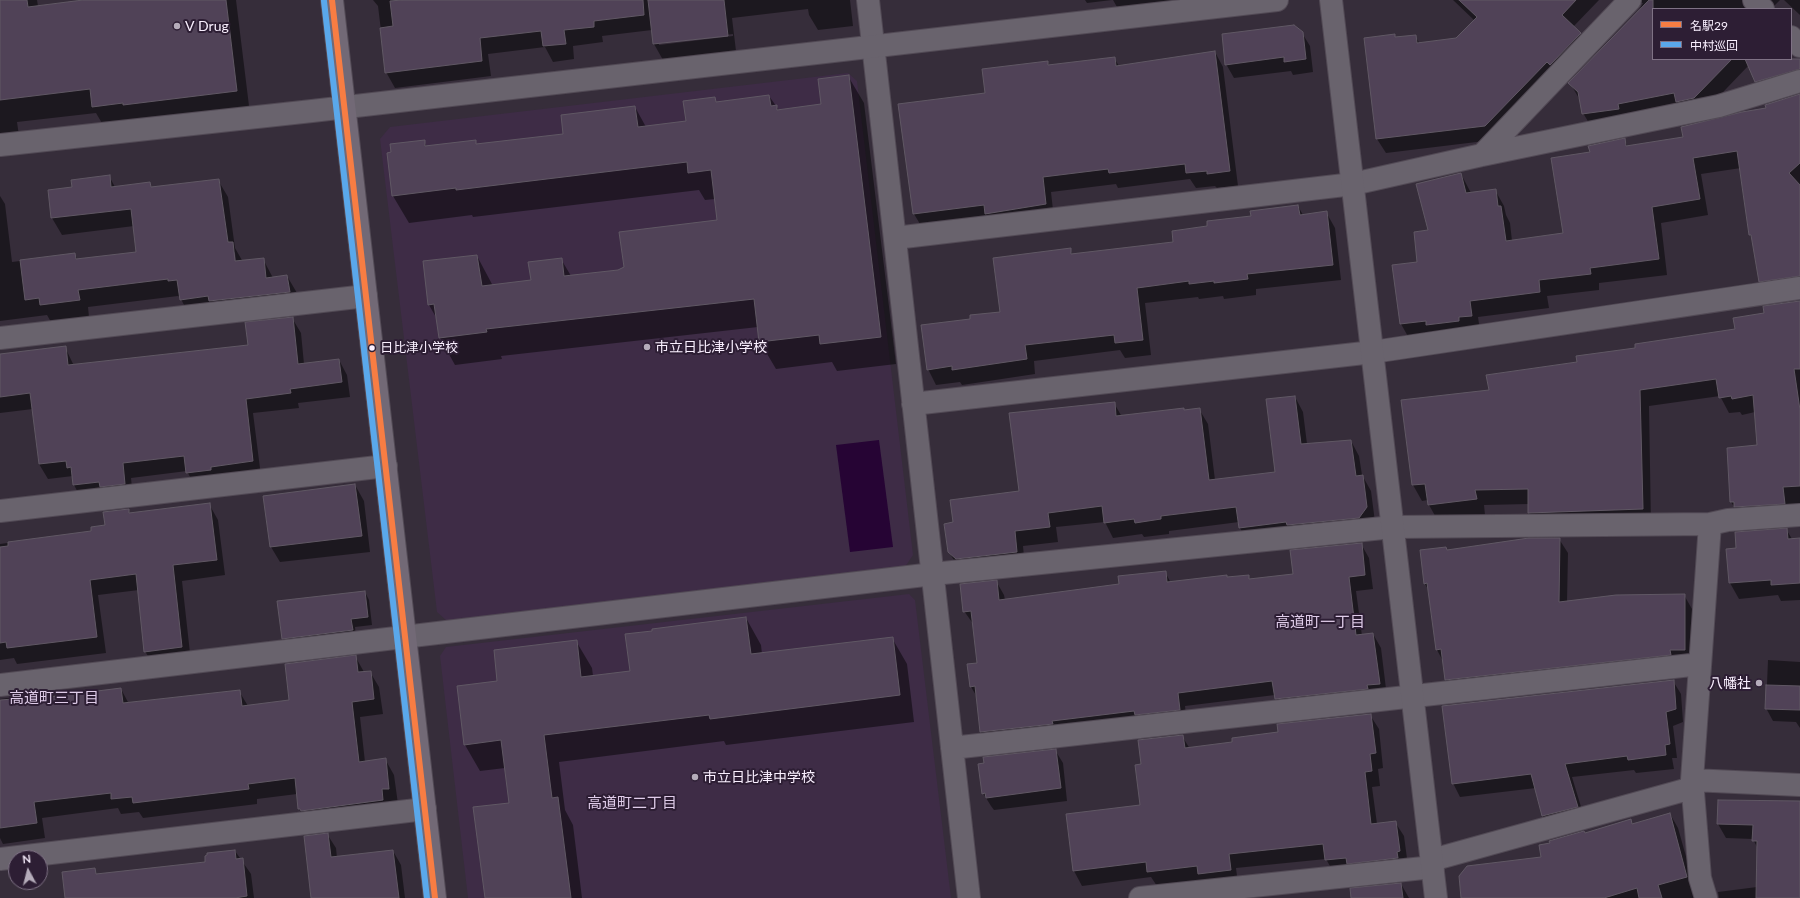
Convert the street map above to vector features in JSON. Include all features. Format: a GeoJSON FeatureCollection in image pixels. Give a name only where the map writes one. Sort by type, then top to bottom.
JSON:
{"type":"FeatureCollection","features":[{"type":"Feature","properties":{"kind":"main road"},"geometry":{"type":"LineString","coordinates":[[332,0],[435,898]]}},
{"type":"Feature","properties":{"kind":"street"},"geometry":{"type":"LineString","coordinates":[[868,0],[969,898]]}},
{"type":"Feature","properties":{"kind":"street"},"geometry":{"type":"LineString","coordinates":[[0,145],[874,47],[1277,0]]}},
{"type":"Feature","properties":{"kind":"street"},"geometry":{"type":"LineString","coordinates":[[1331,0],[1436,898]]}},
{"type":"Feature","properties":{"kind":"street"},"geometry":{"type":"LineString","coordinates":[[1482,155],[1630,0]]}},
{"type":"Feature","properties":{"kind":"street"},"geometry":{"type":"LineString","coordinates":[[1754,0],[1762,8]]}},
{"type":"Feature","properties":{"kind":"street"},"geometry":{"type":"LineString","coordinates":[[1792,38],[1800,46]]}},
{"type":"Feature","properties":{"kind":"street"},"geometry":{"type":"LineString","coordinates":[[895,238],[1353,184],[1482,155],[1719,106],[1800,81]]}},
{"type":"Feature","properties":{"kind":"street"},"geometry":{"type":"LineString","coordinates":[[914,404],[1373,352],[1800,288]]}},
{"type":"Feature","properties":{"kind":"street"},"geometry":{"type":"LineString","coordinates":[[0,338],[366,296]]}},
{"type":"Feature","properties":{"kind":"street"},"geometry":{"type":"LineString","coordinates":[[0,511],[386,466]]}},
{"type":"Feature","properties":{"kind":"street"},"geometry":{"type":"LineString","coordinates":[[0,685],[933,574],[1393,527],[1710,524],[1728,520],[1800,515]]}},
{"type":"Feature","properties":{"kind":"street"},"geometry":{"type":"LineString","coordinates":[[1706,898],[1700,878],[1692,784],[1710,524]]}},
{"type":"Feature","properties":{"kind":"street"},"geometry":{"type":"LineString","coordinates":[[952,748],[1700,664]]}},
{"type":"Feature","properties":{"kind":"street"},"geometry":{"type":"LineString","coordinates":[[1140,898],[1432,863],[1692,784],[1800,784]]}},
{"type":"Feature","properties":{"kind":"street"},"geometry":{"type":"LineString","coordinates":[[0,859],[425,809]]}},
{"type":"Feature","properties":{"kind":"shaded area","name":"市立日比津小学校"},"geometry":{"type":"Polygon","coordinates":[[[848,73],[857,81],[913,555],[905,567],[447,621],[437,612],[380,139],[390,127],[848,73]]]}},
{"type":"Feature","properties":{"kind":"shaded area"},"geometry":{"type":"Polygon","coordinates":[[[879,440],[893,547],[850,552],[836,445],[879,440]]]}},
{"type":"Feature","properties":{"kind":"shaded area","name":"市立日比津中学校"},"geometry":{"type":"Polygon","coordinates":[[[909,594],[915,600],[951,898],[468,898],[440,656],[446,647],[909,594]]]}},
{"type":"Feature","properties":{"kind":"building"},"geometry":{"type":"Polygon","coordinates":[[[0,0],[27,0],[28,7],[83,0],[226,0],[237,91],[123,105],[123,103],[92,107],[90,89],[0,100],[0,0]]]}},
{"type":"Feature","properties":{"kind":"building"},"geometry":{"type":"Polygon","coordinates":[[[643,0],[644,15],[594,21],[594,27],[564,30],[566,44],[543,46],[541,31],[480,38],[482,61],[385,73],[380,28],[393,26],[390,1],[643,0]]]}},
{"type":"Feature","properties":{"kind":"building"},"geometry":{"type":"Polygon","coordinates":[[[648,0],[724,0],[728,36],[653,44],[648,0]]]}},
{"type":"Feature","properties":{"kind":"building"},"geometry":{"type":"Polygon","coordinates":[[[1459,0],[1576,0],[1562,15],[1581,33],[1550,65],[1547,62],[1485,126],[1376,139],[1364,38],[1395,34],[1395,37],[1416,35],[1417,43],[1456,38],[1477,17],[1459,0]]]}},
{"type":"Feature","properties":{"kind":"building"},"geometry":{"type":"Polygon","coordinates":[[[1649,0],[1653,0],[1652,60],[1731,60],[1694,98],[1676,102],[1674,93],[1618,104],[1619,109],[1582,114],[1578,92],[1568,83],[1649,0]]]}},
{"type":"Feature","properties":{"kind":"building"},"geometry":{"type":"Polygon","coordinates":[[[1294,25],[1303,32],[1306,59],[1284,62],[1284,57],[1225,65],[1222,34],[1294,25]]]}},
{"type":"Feature","properties":{"kind":"building"},"geometry":{"type":"Polygon","coordinates":[[[1215,51],[1230,171],[1207,174],[1207,171],[1186,173],[1185,164],[1109,173],[1108,169],[1043,177],[1046,204],[985,214],[984,205],[913,214],[898,104],[985,93],[982,69],[1048,61],[1048,65],[1115,57],[1116,66],[1215,51]]]}},
{"type":"Feature","properties":{"kind":"building"},"geometry":{"type":"Polygon","coordinates":[[[1800,59],[1800,69],[1755,82],[1745,60],[1800,59]]]}},
{"type":"Feature","properties":{"kind":"building"},"geometry":{"type":"Polygon","coordinates":[[[849,75],[881,337],[820,344],[819,335],[759,342],[754,299],[486,329],[487,332],[439,338],[434,304],[428,305],[423,261],[477,255],[482,286],[531,280],[528,262],[562,258],[564,276],[618,270],[624,267],[619,232],[717,220],[711,170],[688,173],[687,162],[456,190],[456,188],[392,196],[387,153],[391,152],[390,144],[425,140],[425,146],[476,140],[476,144],[563,134],[561,115],[635,106],[638,127],[686,121],[683,101],[715,97],[716,102],[769,95],[771,106],[777,105],[777,110],[821,104],[818,79],[849,75]]]}},
{"type":"Feature","properties":{"kind":"building"},"geometry":{"type":"Polygon","coordinates":[[[1800,94],[1800,163],[1789,173],[1800,185],[1800,276],[1759,282],[1751,235],[1749,235],[1737,151],[1693,158],[1700,199],[1652,207],[1659,259],[1590,268],[1591,274],[1539,280],[1540,292],[1470,301],[1472,316],[1459,317],[1459,321],[1426,325],[1426,321],[1400,324],[1392,265],[1417,262],[1414,232],[1428,230],[1416,184],[1461,173],[1466,193],[1496,189],[1498,206],[1501,206],[1506,241],[1563,233],[1551,158],[1590,152],[1588,146],[1625,138],[1626,146],[1683,137],[1681,127],[1742,112],[1766,108],[1765,105],[1800,94]]]}},
{"type":"Feature","properties":{"kind":"building"},"geometry":{"type":"Polygon","coordinates":[[[110,175],[111,187],[150,182],[151,187],[219,179],[228,242],[233,242],[235,261],[264,258],[266,278],[287,275],[290,292],[209,301],[208,296],[180,300],[177,280],[168,281],[168,279],[78,290],[80,300],[40,305],[39,298],[25,300],[20,260],[75,253],[76,259],[136,252],[131,209],[51,218],[48,190],[72,187],[71,180],[110,175]]]}},
{"type":"Feature","properties":{"kind":"building"},"geometry":{"type":"Polygon","coordinates":[[[1298,205],[1300,215],[1327,211],[1333,265],[1247,274],[1248,279],[1214,283],[1214,281],[1189,284],[1189,281],[1137,288],[1143,340],[1115,343],[1114,335],[1025,345],[1027,359],[952,370],[952,366],[927,370],[921,325],[970,319],[970,315],[1000,312],[993,258],[1071,248],[1071,254],[1173,242],[1172,231],[1207,226],[1207,221],[1251,216],[1250,211],[1298,205]]]}},
{"type":"Feature","properties":{"kind":"building"},"geometry":{"type":"Polygon","coordinates":[[[1800,301],[1800,369],[1794,369],[1800,410],[1800,486],[1783,487],[1785,504],[1734,507],[1734,502],[1730,502],[1727,448],[1757,445],[1753,395],[1732,399],[1731,396],[1719,398],[1716,379],[1640,390],[1643,509],[1528,513],[1528,489],[1475,490],[1477,499],[1428,505],[1425,484],[1412,485],[1401,400],[1489,390],[1486,375],[1577,362],[1576,356],[1635,348],[1635,344],[1735,329],[1733,318],[1764,313],[1763,306],[1800,301]]]}},
{"type":"Feature","properties":{"kind":"building"},"geometry":{"type":"Polygon","coordinates":[[[293,317],[298,364],[339,359],[342,382],[290,389],[291,393],[246,399],[253,461],[211,467],[211,470],[186,473],[184,456],[123,463],[125,484],[100,487],[99,482],[73,485],[71,467],[67,468],[66,461],[39,464],[30,393],[0,397],[0,354],[66,346],[68,365],[248,345],[245,322],[293,317]]]}},
{"type":"Feature","properties":{"kind":"building"},"geometry":{"type":"Polygon","coordinates":[[[1295,396],[1301,444],[1351,440],[1356,476],[1363,475],[1367,507],[1359,518],[1287,525],[1286,522],[1239,528],[1236,507],[1161,516],[1161,519],[1135,523],[1134,519],[1104,523],[1102,506],[1048,513],[1050,527],[1015,531],[1017,552],[956,559],[948,552],[944,524],[953,522],[950,500],[1019,491],[1009,413],[1115,402],[1116,416],[1184,408],[1184,410],[1200,408],[1209,480],[1275,472],[1266,399],[1295,396]]]}},
{"type":"Feature","properties":{"kind":"building"},"geometry":{"type":"Polygon","coordinates":[[[355,484],[362,536],[270,547],[263,496],[355,484]]]}},
{"type":"Feature","properties":{"kind":"building"},"geometry":{"type":"Polygon","coordinates":[[[210,503],[217,560],[173,565],[182,647],[144,652],[136,574],[90,580],[97,637],[7,648],[6,642],[0,643],[0,547],[8,546],[8,542],[91,531],[91,527],[105,525],[103,512],[129,509],[129,513],[210,503]]]}},
{"type":"Feature","properties":{"kind":"building"},"geometry":{"type":"Polygon","coordinates":[[[1787,528],[1788,539],[1800,538],[1800,583],[1771,585],[1771,580],[1729,583],[1726,549],[1736,548],[1735,532],[1787,528]]]}},
{"type":"Feature","properties":{"kind":"building"},"geometry":{"type":"Polygon","coordinates":[[[1529,538],[1560,538],[1559,602],[1616,595],[1685,594],[1685,650],[1670,650],[1671,655],[1445,680],[1441,649],[1436,650],[1427,583],[1424,584],[1420,550],[1446,547],[1447,550],[1529,538]]]}},
{"type":"Feature","properties":{"kind":"building"},"geometry":{"type":"Polygon","coordinates":[[[1362,543],[1365,575],[1349,577],[1356,635],[1373,633],[1380,684],[1367,685],[1368,689],[1275,699],[1272,681],[1178,693],[1180,710],[1135,715],[1134,711],[1052,721],[1053,724],[980,732],[975,686],[970,687],[967,664],[977,663],[971,611],[963,612],[960,584],[997,580],[999,600],[1119,584],[1118,576],[1166,571],[1167,582],[1227,575],[1227,577],[1249,575],[1249,579],[1293,574],[1290,550],[1362,543]]]}},
{"type":"Feature","properties":{"kind":"building"},"geometry":{"type":"Polygon","coordinates":[[[365,591],[368,617],[351,619],[353,630],[282,639],[277,601],[365,591]]]}},
{"type":"Feature","properties":{"kind":"building"},"geometry":{"type":"Polygon","coordinates":[[[746,617],[751,654],[893,637],[900,695],[710,719],[709,715],[544,735],[552,798],[558,797],[571,898],[485,898],[473,807],[509,803],[501,740],[464,745],[457,686],[497,681],[494,650],[577,640],[581,677],[630,671],[625,634],[746,617]]]}},
{"type":"Feature","properties":{"kind":"building"},"geometry":{"type":"Polygon","coordinates":[[[356,655],[358,672],[371,671],[374,699],[352,702],[359,762],[386,758],[389,789],[382,789],[383,800],[301,811],[298,809],[295,778],[248,784],[249,789],[133,803],[132,797],[111,799],[111,793],[34,802],[37,823],[0,828],[0,700],[13,699],[12,696],[41,693],[42,698],[121,688],[123,703],[240,690],[242,706],[289,700],[285,664],[356,655]]]}},
{"type":"Feature","properties":{"kind":"building"},"geometry":{"type":"Polygon","coordinates":[[[1674,680],[1676,709],[1666,712],[1670,744],[1665,745],[1666,755],[1628,760],[1627,756],[1565,764],[1578,807],[1542,816],[1531,774],[1452,784],[1442,706],[1674,680]]]}},
{"type":"Feature","properties":{"kind":"building"},"geometry":{"type":"Polygon","coordinates":[[[1766,685],[1800,686],[1800,710],[1765,709],[1766,685]]]}},
{"type":"Feature","properties":{"kind":"building"},"geometry":{"type":"Polygon","coordinates":[[[1371,714],[1376,753],[1370,754],[1372,771],[1365,772],[1371,824],[1396,821],[1400,851],[1397,852],[1398,858],[1347,864],[1346,858],[1325,860],[1323,844],[1229,854],[1231,870],[1198,874],[1197,866],[1147,872],[1146,862],[1073,871],[1066,814],[1140,805],[1135,765],[1141,764],[1138,740],[1183,735],[1185,748],[1232,742],[1232,738],[1278,732],[1277,724],[1371,714]]]}},
{"type":"Feature","properties":{"kind":"building"},"geometry":{"type":"Polygon","coordinates":[[[1056,749],[1061,788],[986,798],[985,793],[982,794],[978,764],[984,763],[983,757],[1056,749]]]}},
{"type":"Feature","properties":{"kind":"building"},"geometry":{"type":"Polygon","coordinates":[[[1718,800],[1800,801],[1800,898],[1756,898],[1757,841],[1752,841],[1753,825],[1717,824],[1718,800]]]}},
{"type":"Feature","properties":{"kind":"building"},"geometry":{"type":"Polygon","coordinates":[[[1670,813],[1687,877],[1658,885],[1662,898],[1639,898],[1637,888],[1604,898],[1461,898],[1459,876],[1467,866],[1541,857],[1539,845],[1550,843],[1549,841],[1584,831],[1585,833],[1631,819],[1632,824],[1670,813]]]}},
{"type":"Feature","properties":{"kind":"building"},"geometry":{"type":"Polygon","coordinates":[[[328,833],[331,857],[393,850],[399,898],[311,898],[304,836],[328,833]]]}},
{"type":"Feature","properties":{"kind":"building"},"geometry":{"type":"Polygon","coordinates":[[[235,850],[236,859],[243,858],[247,896],[235,898],[65,898],[62,872],[95,868],[96,874],[205,862],[205,856],[207,853],[235,850]]]}},
{"type":"Feature","properties":{"kind":"building"},"geometry":{"type":"Polygon","coordinates":[[[1401,883],[1403,898],[1351,898],[1350,888],[1401,883]]]}},
{"type":"Feature","properties":{"kind":"transit line","name":"名駅29"},"geometry":{"type":"LineString","coordinates":[[332,0],[435,898]]}},
{"type":"Feature","properties":{"kind":"transit line","name":"中村巡回"},"geometry":{"type":"LineString","coordinates":[[324,1],[427,898]]}},
{"type":"Feature","properties":{"kind":"place","name":"V Drug"},"geometry":{"type":"Point","coordinates":[177,26]}},
{"type":"Feature","properties":{"kind":"place","name":"市立日比津小学校"},"geometry":{"type":"Point","coordinates":[647,347]}},
{"type":"Feature","properties":{"kind":"place","name":"日比津小学校"},"geometry":{"type":"Point","coordinates":[372,348]}},
{"type":"Feature","properties":{"kind":"place","name":"八幡社"},"geometry":{"type":"Point","coordinates":[1759,683]}},
{"type":"Feature","properties":{"kind":"place","name":"市立日比津中学校"},"geometry":{"type":"Point","coordinates":[695,777]}},
{"type":"Feature","properties":{"kind":"district","name":"高道町一丁目"},"geometry":{"type":"Point","coordinates":[1320,622]}},
{"type":"Feature","properties":{"kind":"district","name":"高道町三丁目"},"geometry":{"type":"Point","coordinates":[54,698]}},
{"type":"Feature","properties":{"kind":"district","name":"高道町二丁目"},"geometry":{"type":"Point","coordinates":[632,803]}}]}
